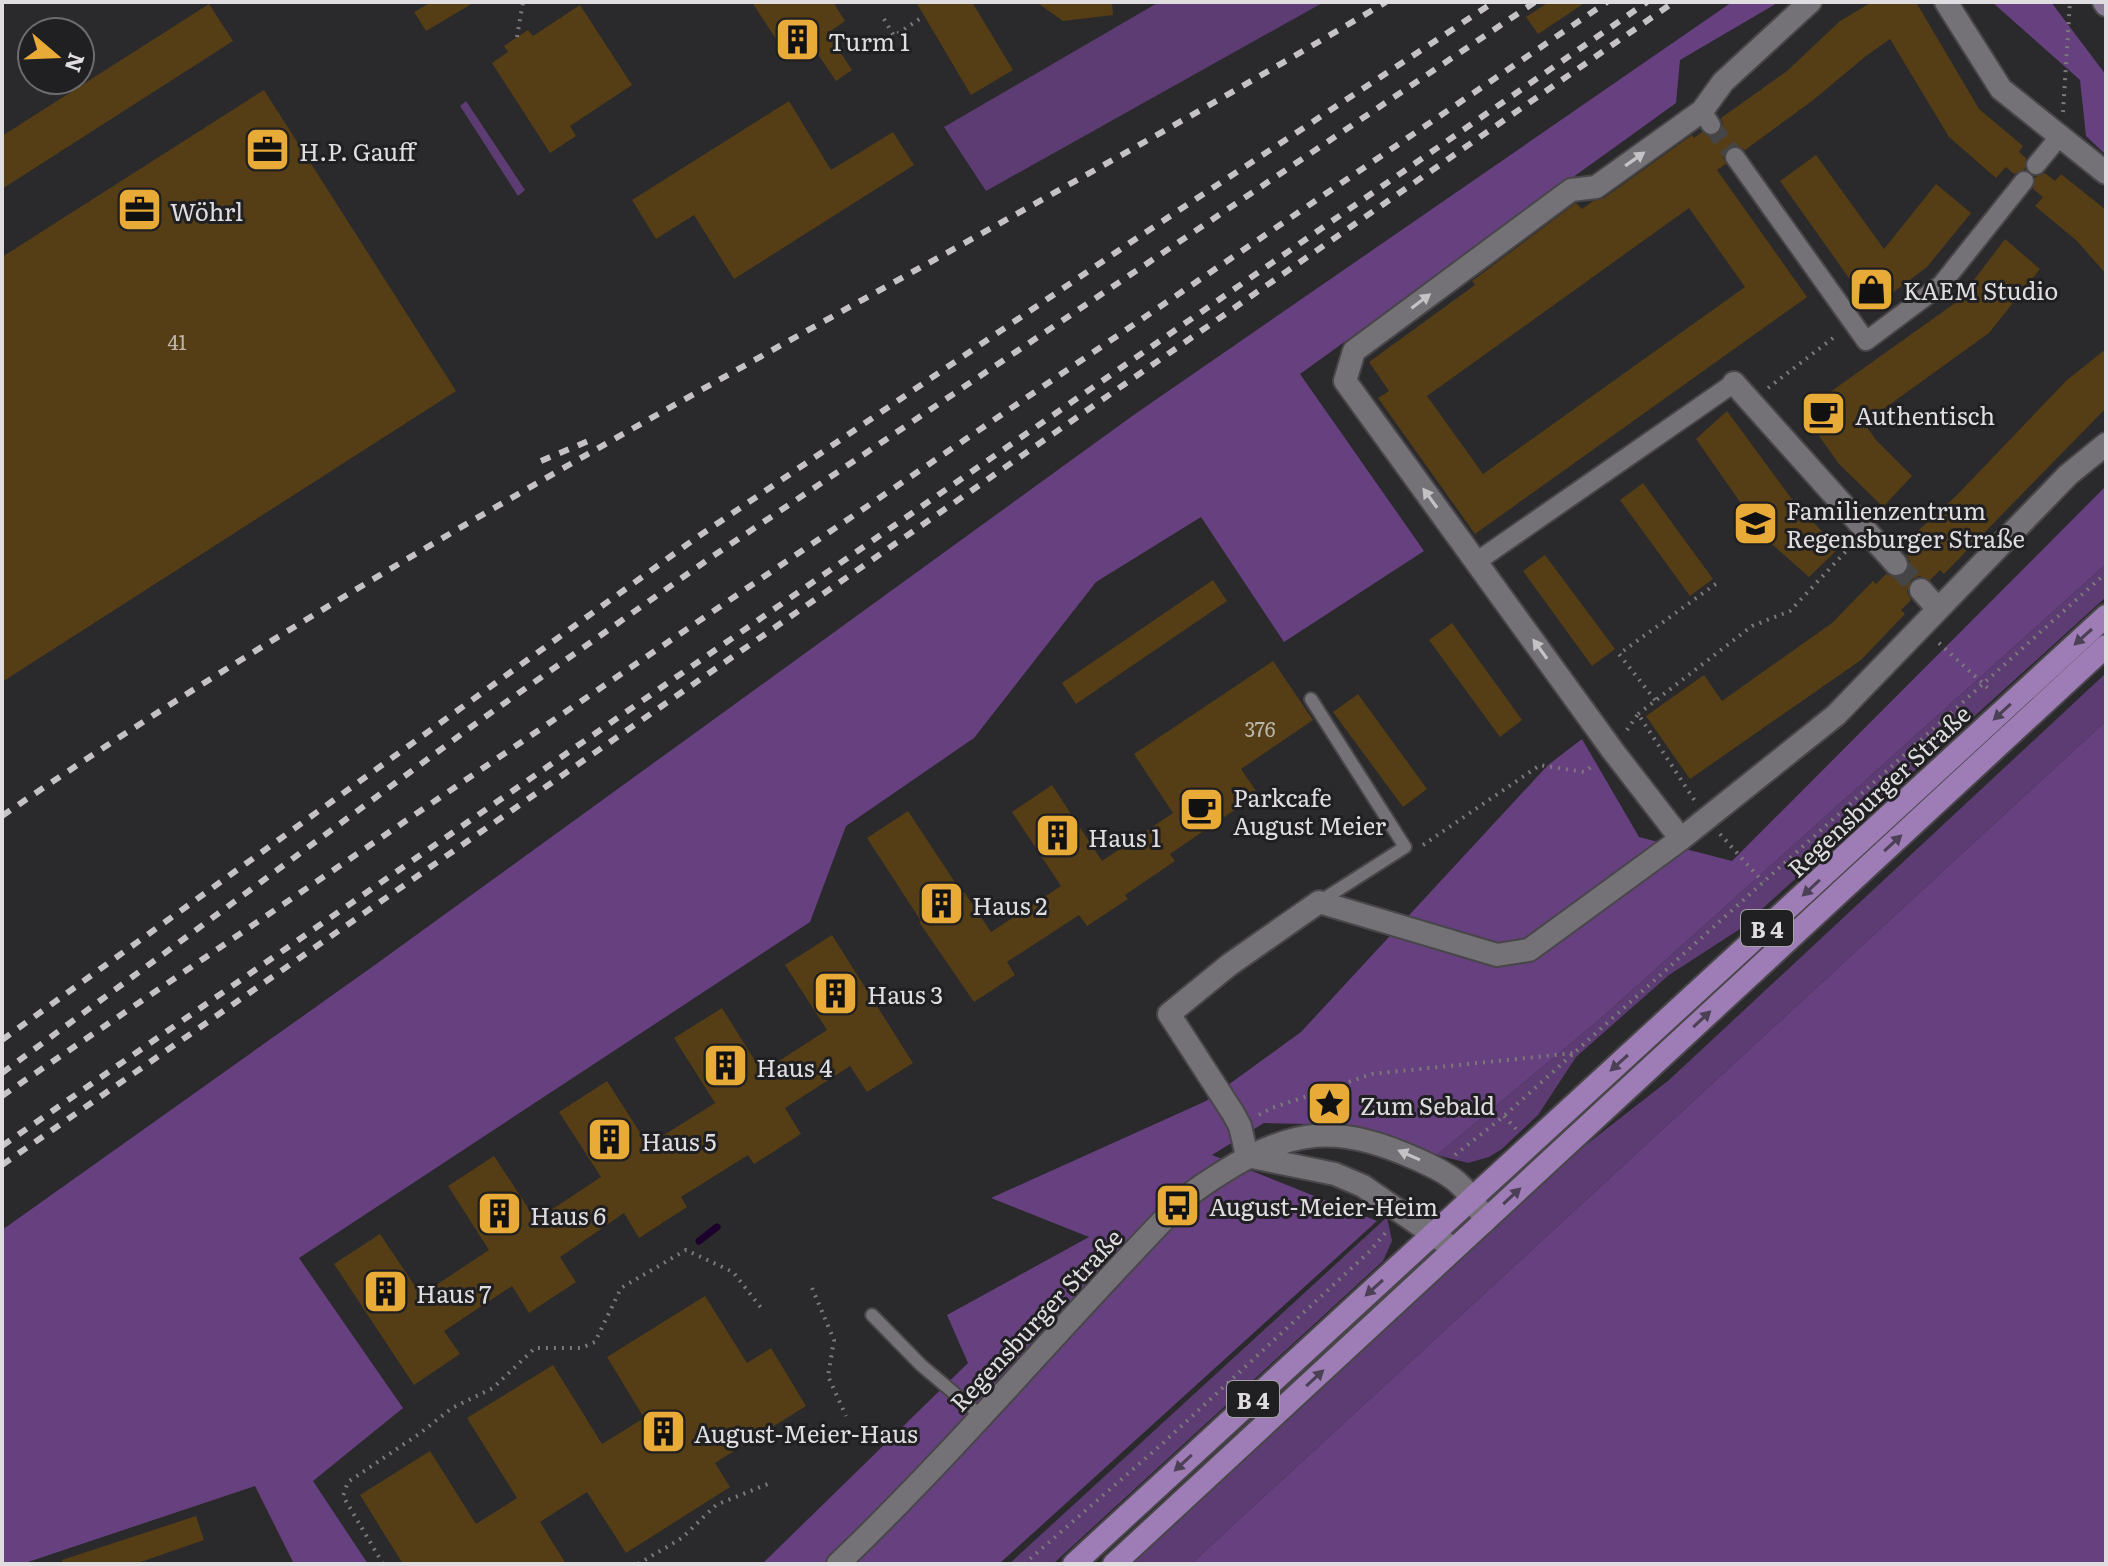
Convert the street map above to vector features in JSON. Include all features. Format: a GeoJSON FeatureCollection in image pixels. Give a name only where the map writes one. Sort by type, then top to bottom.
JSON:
{"type":"FeatureCollection","features":[{"type":"Feature","properties":{"kind":"main road","name":"Regensburger Straße"},"geometry":{"type":"LineString","coordinates":[[1074,1564],[2106,616]]}},
{"type":"Feature","properties":{"kind":"main road","name":"B 4"},"geometry":{"type":"LineString","coordinates":[[1114,1564],[2106,646]]}},
{"type":"Feature","properties":{"kind":"street"},"geometry":{"type":"LineString","coordinates":[[1681,839],[1613,751],[1345,381],[1354,351],[1571,190],[1596,187],[1706,118],[1723,82],[1810,2]]}},
{"type":"Feature","properties":{"kind":"street"},"geometry":{"type":"LineString","coordinates":[[1946,2],[2001,89],[2106,173]]}},
{"type":"Feature","properties":{"kind":"street"},"geometry":{"type":"LineString","coordinates":[[2036,165],[2059,137]]}},
{"type":"Feature","properties":{"kind":"street"},"geometry":{"type":"LineString","coordinates":[[1735,157],[1866,341],[1941,285],[2024,181]]}},
{"type":"Feature","properties":{"kind":"street"},"geometry":{"type":"LineString","coordinates":[[1476,562],[1734,383],[1896,564]]}},
{"type":"Feature","properties":{"kind":"street"},"geometry":{"type":"LineString","coordinates":[[1455,1249],[1371,1190],[1335,1174],[1247,1156],[1240,1126],[1169,1014],[1229,965],[1319,902],[1497,955],[1529,950],[1708,820],[1836,715],[2068,475],[2106,444]]}},
{"type":"Feature","properties":{"kind":"street"},"geometry":{"type":"LineString","coordinates":[[1921,590],[1930,616]]}},
{"type":"Feature","properties":{"kind":"street","name":"Regensburger Straße"},"geometry":{"type":"LineString","coordinates":[[838,1564],[897,1508],[1188,1195],[1247,1156],[1284,1140],[1329,1135],[1364,1139],[1439,1169],[1462,1184],[1473,1197],[1485,1221]]}},
{"type":"Feature","properties":{"kind":"lane"},"geometry":{"type":"LineString","coordinates":[[2085,665],[2106,652]]}},
{"type":"Feature","properties":{"kind":"lane"},"geometry":{"type":"LineString","coordinates":[[1311,699],[1405,847],[1319,902]]}},
{"type":"Feature","properties":{"kind":"lane"},"geometry":{"type":"LineString","coordinates":[[872,1315],[921,1365],[981,1416]]}},
{"type":"Feature","properties":{"kind":"path"},"geometry":{"type":"LineString","coordinates":[[517,37],[523,2]]}},
{"type":"Feature","properties":{"kind":"path"},"geometry":{"type":"LineString","coordinates":[[2066,97],[2070,2]]}},
{"type":"Feature","properties":{"kind":"path"},"geometry":{"type":"LineString","coordinates":[[884,19],[894,36],[924,16]]}},
{"type":"Feature","properties":{"kind":"path"},"geometry":{"type":"LineString","coordinates":[[1750,401],[1852,324]]}},
{"type":"Feature","properties":{"kind":"path"},"geometry":{"type":"LineString","coordinates":[[1405,847],[1423,845],[1540,765],[1584,772],[1613,751],[1638,714],[1655,700],[1752,626],[1790,611],[1865,531]]}},
{"type":"Feature","properties":{"kind":"path"},"geometry":{"type":"LineString","coordinates":[[1439,1169],[1504,1116],[2106,573]]}},
{"type":"Feature","properties":{"kind":"path"},"geometry":{"type":"LineString","coordinates":[[1655,700],[1619,654],[1717,583]]}},
{"type":"Feature","properties":{"kind":"path"},"geometry":{"type":"LineString","coordinates":[[1930,616],[2006,707]]}},
{"type":"Feature","properties":{"kind":"path"},"geometry":{"type":"LineString","coordinates":[[1638,714],[1708,820],[1763,882]]}},
{"type":"Feature","properties":{"kind":"path"},"geometry":{"type":"LineString","coordinates":[[1240,1126],[1272,1108],[1372,1074],[1574,1052]]}},
{"type":"Feature","properties":{"kind":"path"},"geometry":{"type":"LineString","coordinates":[[1024,1564],[1161,1445],[1324,1294],[1370,1251],[1402,1212]]}},
{"type":"Feature","properties":{"kind":"path"},"geometry":{"type":"LineString","coordinates":[[383,1564],[343,1496],[348,1482],[452,1408],[493,1388],[535,1348],[581,1348],[595,1342],[621,1288],[686,1250],[733,1272],[762,1309]]}},
{"type":"Feature","properties":{"kind":"path"},"geometry":{"type":"LineString","coordinates":[[812,1288],[834,1340],[828,1376],[846,1416]]}},
{"type":"Feature","properties":{"kind":"path"},"geometry":{"type":"LineString","coordinates":[[638,1564],[682,1538],[716,1505],[770,1483]]}},
{"type":"Feature","properties":{"kind":"shaded area"},"geometry":{"type":"Polygon","coordinates":[[[1159,2],[1324,2],[986,191],[944,127],[1159,2]]]}},
{"type":"Feature","properties":{"kind":"shaded area"},"geometry":{"type":"Polygon","coordinates":[[[1732,2],[1779,2],[1680,60],[1676,103],[1300,374],[1424,551],[1284,642],[1201,517],[1096,582],[974,738],[846,826],[810,922],[299,1258],[403,1408],[313,1481],[368,1564],[294,1564],[255,1486],[22,1564],[2,1564],[2,1230],[379,962],[1135,414],[1732,2]]]}},
{"type":"Feature","properties":{"kind":"shaded area"},"geometry":{"type":"Polygon","coordinates":[[[1992,2],[2051,2],[2106,75],[2106,155],[2086,136],[2080,80],[1992,2]]]}},
{"type":"Feature","properties":{"kind":"shaded area"},"geometry":{"type":"Polygon","coordinates":[[[466,101],[525,190],[518,196],[460,106],[466,101]]]}},
{"type":"Feature","properties":{"kind":"shaded area"},"geometry":{"type":"Polygon","coordinates":[[[2106,486],[2106,564],[1599,1020],[1437,1155],[1353,1125],[1264,1123],[1212,1155],[1377,1221],[999,1564],[762,1564],[968,1363],[947,1315],[1089,1237],[991,1198],[1206,1101],[1301,1032],[1548,765],[1582,739],[1639,837],[1732,861],[2106,486]]]}},
{"type":"Feature","properties":{"kind":"shaded area"},"geometry":{"type":"Polygon","coordinates":[[[2106,564],[2106,597],[1740,929],[1669,975],[1576,1057],[1538,1115],[1502,1149],[1489,1157],[1468,1163],[1437,1155],[1599,1020],[2106,564]]]}},
{"type":"Feature","properties":{"kind":"shaded area"},"geometry":{"type":"Polygon","coordinates":[[[2106,673],[2106,721],[1191,1564],[1131,1564],[1582,1148],[1669,1080],[2106,673]]]}},
{"type":"Feature","properties":{"kind":"shaded area"},"geometry":{"type":"Polygon","coordinates":[[[2106,721],[2106,1564],[1191,1564],[2106,721]]]}},
{"type":"Feature","properties":{"kind":"shaded area"},"geometry":{"type":"Polygon","coordinates":[[[1387,1217],[1392,1241],[1383,1261],[1053,1564],[1009,1564],[1387,1217]]]}},
{"type":"Feature","properties":{"kind":"building"},"geometry":{"type":"Polygon","coordinates":[[[431,2],[475,2],[426,31],[414,12],[431,2]]]}},
{"type":"Feature","properties":{"kind":"building","name":"Turm 1"},"geometry":{"type":"Polygon","coordinates":[[[752,2],[833,2],[845,21],[828,33],[852,70],[836,81],[811,44],[788,58],[752,2]]]}},
{"type":"Feature","properties":{"kind":"building"},"geometry":{"type":"Polygon","coordinates":[[[916,2],[972,2],[1013,70],[971,95],[916,2]]]}},
{"type":"Feature","properties":{"kind":"building"},"geometry":{"type":"Polygon","coordinates":[[[1036,2],[1112,2],[1113,15],[1063,21],[1036,2]]]}},
{"type":"Feature","properties":{"kind":"building"},"geometry":{"type":"Polygon","coordinates":[[[1549,2],[1586,2],[1538,34],[1526,17],[1549,2]]]}},
{"type":"Feature","properties":{"kind":"building"},"geometry":{"type":"Polygon","coordinates":[[[1872,2],[1916,2],[1979,109],[2023,146],[2019,152],[2026,158],[2025,169],[2014,174],[2006,167],[1996,178],[1949,137],[1890,39],[1745,150],[1735,145],[1727,148],[1723,157],[1726,164],[1717,170],[1807,297],[1475,534],[1378,398],[1389,391],[1369,362],[1475,285],[1472,281],[1576,203],[1582,209],[1604,198],[1692,135],[1694,138],[1702,132],[1711,137],[1718,135],[1723,125],[1721,118],[1787,71],[1840,21],[1872,2]],[[1689,208],[1427,396],[1483,474],[1745,287],[1689,208]]]}},
{"type":"Feature","properties":{"kind":"building"},"geometry":{"type":"Polygon","coordinates":[[[209,4],[233,41],[2,189],[2,136],[65,96],[96,96],[96,76],[209,4]]]}},
{"type":"Feature","properties":{"kind":"building"},"geometry":{"type":"Polygon","coordinates":[[[580,5],[632,85],[570,126],[576,136],[550,153],[492,63],[508,52],[504,46],[528,30],[533,36],[580,5]]]}},
{"type":"Feature","properties":{"kind":"building"},"geometry":{"type":"Polygon","coordinates":[[[264,90],[456,391],[2,682],[2,257],[264,90]]]}},
{"type":"Feature","properties":{"kind":"building"},"geometry":{"type":"Polygon","coordinates":[[[789,101],[831,170],[893,132],[914,165],[734,279],[694,215],[656,239],[632,200],[789,101]]]}},
{"type":"Feature","properties":{"kind":"building"},"geometry":{"type":"Polygon","coordinates":[[[1816,155],[1884,249],[1936,184],[1971,213],[1927,267],[1871,309],[1780,181],[1816,155]]]}},
{"type":"Feature","properties":{"kind":"building"},"geometry":{"type":"Polygon","coordinates":[[[2045,173],[2055,181],[2061,174],[2106,210],[2106,274],[2077,241],[2035,206],[2043,197],[2033,189],[2035,177],[2045,173]]]}},
{"type":"Feature","properties":{"kind":"building"},"geometry":{"type":"Polygon","coordinates":[[[2005,239],[2040,269],[1989,333],[1864,423],[1876,440],[1912,476],[1883,507],[1839,464],[1802,412],[1958,301],[2005,239]]]}},
{"type":"Feature","properties":{"kind":"building"},"geometry":{"type":"Polygon","coordinates":[[[2106,349],[2106,408],[1944,574],[1940,570],[1930,580],[1919,576],[1911,580],[1907,592],[1911,600],[1901,610],[1905,614],[1861,660],[1690,779],[1646,716],[1704,675],[1722,701],[1832,623],[1873,581],[1876,584],[1886,574],[1898,578],[1905,575],[1910,562],[1906,554],[1916,543],[1910,538],[1957,495],[2067,380],[2106,349]]]}},
{"type":"Feature","properties":{"kind":"building"},"geometry":{"type":"Polygon","coordinates":[[[1727,411],[1791,498],[1838,549],[1809,577],[1766,539],[1696,439],[1727,411]]]}},
{"type":"Feature","properties":{"kind":"building"},"geometry":{"type":"Polygon","coordinates":[[[1643,483],[1713,579],[1690,596],[1620,500],[1643,483]]]}},
{"type":"Feature","properties":{"kind":"building"},"geometry":{"type":"Polygon","coordinates":[[[1545,555],[1615,649],[1592,666],[1523,571],[1545,555]]]}},
{"type":"Feature","properties":{"kind":"building"},"geometry":{"type":"Polygon","coordinates":[[[1213,580],[1227,601],[1076,704],[1062,683],[1213,580]]]}},
{"type":"Feature","properties":{"kind":"building"},"geometry":{"type":"Polygon","coordinates":[[[1452,623],[1522,720],[1500,737],[1429,640],[1452,623]]]}},
{"type":"Feature","properties":{"kind":"building"},"geometry":{"type":"Polygon","coordinates":[[[1273,661],[1313,720],[1241,769],[1258,794],[1170,854],[1175,861],[1125,895],[1128,899],[1087,926],[1079,915],[1007,962],[1015,975],[974,1002],[867,838],[908,811],[991,932],[1061,886],[1012,812],[1052,785],[1102,861],[1173,813],[1134,754],[1273,661]]]}},
{"type":"Feature","properties":{"kind":"building"},"geometry":{"type":"Polygon","coordinates":[[[1358,694],[1427,789],[1403,807],[1333,712],[1358,694]]]}},
{"type":"Feature","properties":{"kind":"building"},"geometry":{"type":"Polygon","coordinates":[[[832,935],[913,1063],[867,1092],[850,1066],[785,1108],[801,1134],[754,1164],[748,1155],[681,1197],[687,1207],[639,1238],[624,1213],[560,1257],[576,1282],[529,1313],[512,1286],[444,1331],[460,1354],[414,1385],[334,1264],[380,1234],[421,1295],[489,1250],[448,1186],[494,1156],[536,1220],[601,1177],[559,1112],[607,1081],[648,1145],[715,1103],[674,1038],[722,1008],[762,1072],[827,1030],[785,965],[832,935]]]}},
{"type":"Feature","properties":{"kind":"building","name":"August-Meier-Haus"},"geometry":{"type":"Polygon","coordinates":[[[705,1296],[747,1363],[771,1348],[806,1406],[715,1463],[730,1487],[626,1553],[587,1492],[540,1522],[566,1564],[403,1564],[360,1495],[430,1451],[476,1524],[517,1498],[467,1418],[553,1365],[602,1444],[644,1418],[607,1357],[705,1296]]]}},
{"type":"Feature","properties":{"kind":"building"},"geometry":{"type":"Polygon","coordinates":[[[196,1516],[204,1540],[135,1564],[62,1564],[62,1560],[196,1516]]]}},
{"type":"Feature","properties":{"kind":"waterway"},"geometry":{"type":"LineString","coordinates":[[699,1241],[717,1227]]}},
{"type":"Feature","properties":{"kind":"tunnel"},"geometry":{"type":"LineString","coordinates":[[1711,125],[1735,157]]}},
{"type":"Feature","properties":{"kind":"tunnel"},"geometry":{"type":"LineString","coordinates":[[1896,564],[1921,590]]}},
{"type":"Feature","properties":{"kind":"railway"},"geometry":{"type":"LineString","coordinates":[[2,816],[170,705],[340,599],[513,497],[1213,103],[1386,2]]}},
{"type":"Feature","properties":{"kind":"railway"},"geometry":{"type":"LineString","coordinates":[[2,1040],[696,538],[1140,236],[1494,2]]}},
{"type":"Feature","properties":{"kind":"railway"},"geometry":{"type":"LineString","coordinates":[[2,1073],[482,719],[713,556],[1535,2]]}},
{"type":"Feature","properties":{"kind":"railway"},"geometry":{"type":"LineString","coordinates":[[2,1096],[1607,2]]}},
{"type":"Feature","properties":{"kind":"railway"},"geometry":{"type":"LineString","coordinates":[[2,1146],[1647,2]]}},
{"type":"Feature","properties":{"kind":"railway"},"geometry":{"type":"LineString","coordinates":[[2,1165],[1674,2]]}},
{"type":"Feature","properties":{"kind":"railway"},"geometry":{"type":"LineString","coordinates":[[541,461],[593,439]]}},
{"type":"Feature","properties":{"kind":"place","name":"Turm 1"},"geometry":{"type":"Point","coordinates":[797,40]}},
{"type":"Feature","properties":{"kind":"place","name":"H.P. Gauff"},"geometry":{"type":"Point","coordinates":[268,150]}},
{"type":"Feature","properties":{"kind":"place","name":"Wöhrl"},"geometry":{"type":"Point","coordinates":[139,210]}},
{"type":"Feature","properties":{"kind":"place","name":"KAEM Studio"},"geometry":{"type":"Point","coordinates":[1872,289]}},
{"type":"Feature","properties":{"kind":"place","name":"Authentisch"},"geometry":{"type":"Point","coordinates":[1824,414]}},
{"type":"Feature","properties":{"kind":"place","name":"Familienzentrum Regensburger Straße"},"geometry":{"type":"Point","coordinates":[1755,523]}},
{"type":"Feature","properties":{"kind":"place","name":"Parkcafe August Meier"},"geometry":{"type":"Point","coordinates":[1202,810]}},
{"type":"Feature","properties":{"kind":"place","name":"Haus 1"},"geometry":{"type":"Point","coordinates":[1057,836]}},
{"type":"Feature","properties":{"kind":"place","name":"Haus 2"},"geometry":{"type":"Point","coordinates":[941,904]}},
{"type":"Feature","properties":{"kind":"place","name":"Haus 3"},"geometry":{"type":"Point","coordinates":[836,993]}},
{"type":"Feature","properties":{"kind":"place","name":"Haus 4"},"geometry":{"type":"Point","coordinates":[725,1066]}},
{"type":"Feature","properties":{"kind":"place","name":"Zum Sebald"},"geometry":{"type":"Point","coordinates":[1329,1104]}},
{"type":"Feature","properties":{"kind":"place","name":"Haus 5"},"geometry":{"type":"Point","coordinates":[610,1140]}},
{"type":"Feature","properties":{"kind":"place","name":"August-Meier-Heim"},"geometry":{"type":"Point","coordinates":[1178,1205]}},
{"type":"Feature","properties":{"kind":"place","name":"Haus 6"},"geometry":{"type":"Point","coordinates":[499,1214]}},
{"type":"Feature","properties":{"kind":"place","name":"Haus 7"},"geometry":{"type":"Point","coordinates":[385,1292]}},
{"type":"Feature","properties":{"kind":"place","name":"August-Meier-Haus"},"geometry":{"type":"Point","coordinates":[663,1432]}}]}
